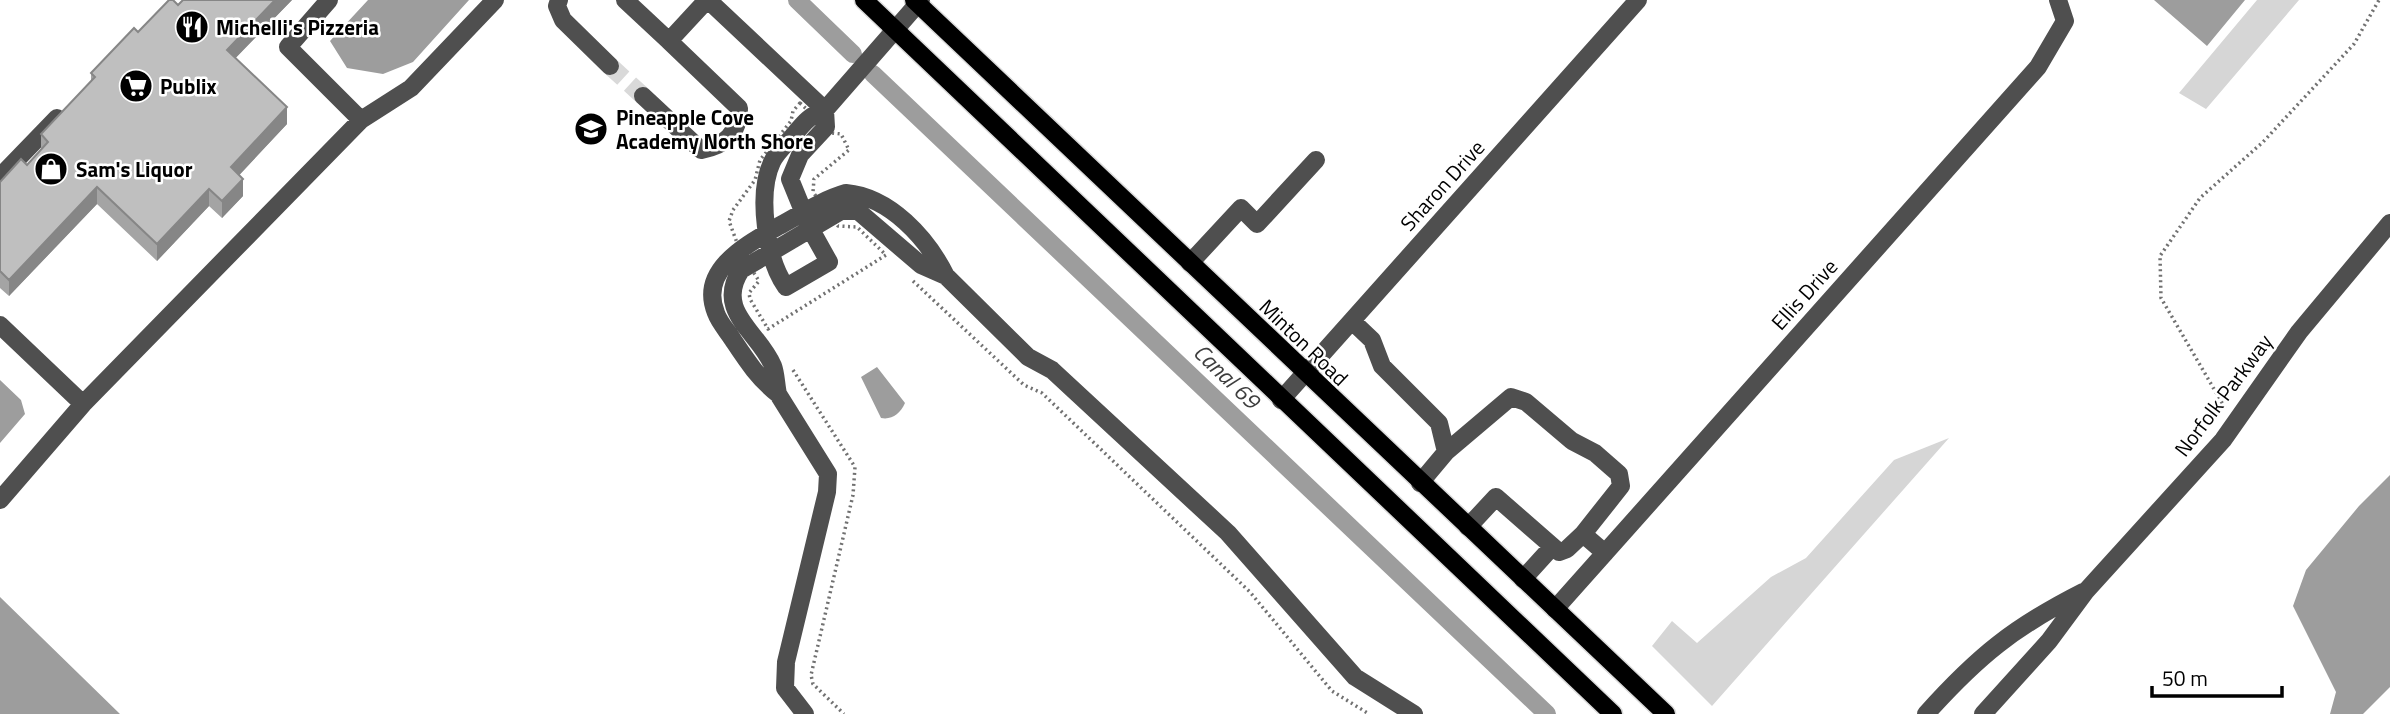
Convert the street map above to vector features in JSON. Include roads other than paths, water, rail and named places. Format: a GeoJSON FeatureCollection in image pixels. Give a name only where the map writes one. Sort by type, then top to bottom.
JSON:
{"type":"FeatureCollection","features":[{"type":"Feature","properties":{"kind":"main road"},"geometry":{"type":"LineString","coordinates":[[864,0],[1613,714]]}},
{"type":"Feature","properties":{"kind":"main road","name":"Minton Road"},"geometry":{"type":"LineString","coordinates":[[918,1],[1304,374],[1666,714]]}},
{"type":"Feature","properties":{"kind":"street"},"geometry":{"type":"LineString","coordinates":[[329,0],[288,47],[361,120]]}},
{"type":"Feature","properties":{"kind":"street"},"geometry":{"type":"LineString","coordinates":[[0,500],[83,404],[361,120],[411,88],[495,0]]}},
{"type":"Feature","properties":{"kind":"street"},"geometry":{"type":"LineString","coordinates":[[559,0],[557,6],[564,20],[610,66]]}},
{"type":"Feature","properties":{"kind":"street"},"geometry":{"type":"LineString","coordinates":[[625,0],[739,108],[739,123],[729,138],[714,148],[701,149],[643,96]]}},
{"type":"Feature","properties":{"kind":"street"},"geometry":{"type":"LineString","coordinates":[[669,41],[708,0],[825,110],[826,127],[792,169],[790,179],[829,262],[786,287],[775,272],[769,253],[766,182],[772,160],[812,114],[825,110],[918,1]]}},
{"type":"Feature","properties":{"kind":"street","name":"Sharon Drive"},"geometry":{"type":"LineString","coordinates":[[1281,400],[1638,0]]}},
{"type":"Feature","properties":{"kind":"street","name":"Ellis Drive"},"geometry":{"type":"LineString","coordinates":[[1555,609],[2038,67],[2065,21],[2059,0]]}},
{"type":"Feature","properties":{"kind":"street"},"geometry":{"type":"LineString","coordinates":[[0,177],[68,107]]}},
{"type":"Feature","properties":{"kind":"street"},"geometry":{"type":"LineString","coordinates":[[1190,263],[1241,208],[1257,224],[1316,160]]}},
{"type":"Feature","properties":{"kind":"street"},"geometry":{"type":"LineString","coordinates":[[778,394],[773,366],[738,315],[731,284],[741,270],[769,253],[829,198],[846,193],[865,195],[885,205],[934,251],[946,276],[1028,357],[1052,370],[1228,533],[1355,677],[1414,714]]}},
{"type":"Feature","properties":{"kind":"street"},"geometry":{"type":"LineString","coordinates":[[805,714],[785,688],[786,662],[827,492],[828,474],[778,394],[758,378],[715,312],[712,292],[716,275],[726,260],[768,232],[841,211],[858,211],[900,258],[946,276]]}},
{"type":"Feature","properties":{"kind":"street","name":"Norfolk Parkway"},"geometry":{"type":"LineString","coordinates":[[1983,714],[2049,641],[2087,591],[2232,426],[2299,332],[2390,223]]}},
{"type":"Feature","properties":{"kind":"street"},"geometry":{"type":"LineString","coordinates":[[900,258],[921,239]]}},
{"type":"Feature","properties":{"kind":"street"},"geometry":{"type":"LineString","coordinates":[[1352,321],[1372,340],[1382,366],[1439,423],[1471,431]]}},
{"type":"Feature","properties":{"kind":"street"},"geometry":{"type":"LineString","coordinates":[[0,325],[83,404]]}},
{"type":"Feature","properties":{"kind":"street"},"geometry":{"type":"LineString","coordinates":[[746,359],[761,349]]}},
{"type":"Feature","properties":{"kind":"street"},"geometry":{"type":"LineString","coordinates":[[1420,483],[1446,452],[1511,397],[1526,402],[1572,441],[1595,453],[1619,474],[1621,486],[1567,550],[1559,552],[1552,547],[1496,497],[1468,527]]}},
{"type":"Feature","properties":{"kind":"street"},"geometry":{"type":"LineString","coordinates":[[1439,423],[1446,452]]}},
{"type":"Feature","properties":{"kind":"street"},"geometry":{"type":"LineString","coordinates":[[1583,534],[1605,553]]}},
{"type":"Feature","properties":{"kind":"street"},"geometry":{"type":"LineString","coordinates":[[1523,579],[1552,547]]}},
{"type":"Feature","properties":{"kind":"street","name":"Norfolk Parkway"},"geometry":{"type":"LineString","coordinates":[[1926,714],[1987,651],[2032,618],[2087,591]]}},
{"type":"Feature","properties":{"kind":"waterway","name":"Canal 69"},"geometry":{"type":"LineString","coordinates":[[797,0],[853,54]]}},
{"type":"Feature","properties":{"kind":"waterway","name":"Canal 69"},"geometry":{"type":"LineString","coordinates":[[873,74],[1547,714]]}},
{"type":"Feature","properties":{"kind":"tunnel"},"geometry":{"type":"LineString","coordinates":[[610,66],[643,96]]}},
{"type":"Feature","properties":{"kind":"place","name":"Michelli's Pizzeria"},"geometry":{"type":"Point","coordinates":[192,27]}},
{"type":"Feature","properties":{"kind":"place","name":"Publix"},"geometry":{"type":"Point","coordinates":[136,86]}},
{"type":"Feature","properties":{"kind":"place","name":"Pineapple Cove Academy North Shore"},"geometry":{"type":"Point","coordinates":[591,129]}},
{"type":"Feature","properties":{"kind":"place","name":"Sam's Liquor"},"geometry":{"type":"Point","coordinates":[51,169]}}]}
